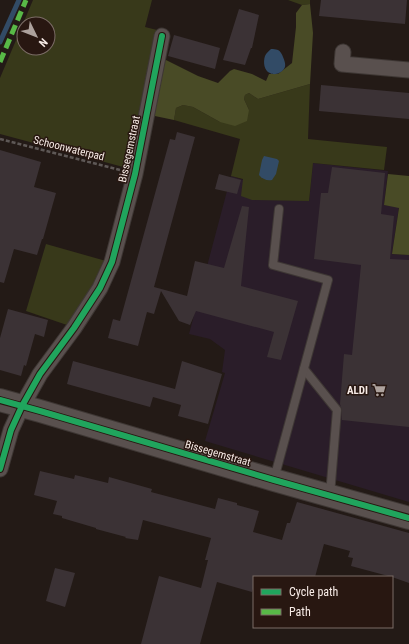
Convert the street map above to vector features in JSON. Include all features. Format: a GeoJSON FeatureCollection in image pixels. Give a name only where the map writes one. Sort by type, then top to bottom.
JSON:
{"type":"FeatureCollection","features":[{"type":"Feature","properties":{"kind":"street","name":"Bissegemstraat"},"geometry":{"type":"LineString","coordinates":[[0,469],[10,430],[22,406],[40,374],[74,328],[100,288],[112,262],[135,174],[162,36]]}},
{"type":"Feature","properties":{"kind":"street"},"geometry":{"type":"LineString","coordinates":[[342,52],[342,64],[409,70]]}},
{"type":"Feature","properties":{"kind":"street"},"geometry":{"type":"LineString","coordinates":[[0,400],[22,406]]}},
{"type":"Feature","properties":{"kind":"street","name":"Bissegemstraat"},"geometry":{"type":"LineString","coordinates":[[22,406],[409,518]]}},
{"type":"Feature","properties":{"kind":"lane"},"geometry":{"type":"LineString","coordinates":[[274,480],[328,280],[273,265],[278,209]]}},
{"type":"Feature","properties":{"kind":"lane"},"geometry":{"type":"LineString","coordinates":[[304,369],[337,410],[330,495]]}},
{"type":"Feature","properties":{"kind":"shaded area"},"geometry":{"type":"Polygon","coordinates":[[[313,163],[388,171],[384,205],[399,207],[392,254],[409,255],[409,502],[205,441],[225,373],[222,372],[225,350],[210,339],[189,334],[231,176],[309,201],[313,163]]]}},
{"type":"Feature","properties":{"kind":"green space"},"geometry":{"type":"Polygon","coordinates":[[[33,0],[152,0],[145,27],[157,30],[127,168],[0,134],[0,78],[16,40],[16,56],[56,56],[56,16],[26,16],[33,0]]]}},
{"type":"Feature","properties":{"kind":"green space"},"geometry":{"type":"Polygon","coordinates":[[[288,0],[310,0],[310,4],[302,5],[288,0]]]}},
{"type":"Feature","properties":{"kind":"green space"},"geometry":{"type":"Polygon","coordinates":[[[310,4],[313,33],[310,84],[258,99],[249,93],[245,95],[244,99],[249,110],[247,121],[235,126],[220,122],[193,107],[183,105],[176,108],[174,120],[150,115],[162,58],[198,76],[218,83],[234,69],[252,74],[266,81],[269,74],[278,74],[292,63],[296,13],[302,5],[310,4]]]}},
{"type":"Feature","properties":{"kind":"green space"},"geometry":{"type":"Polygon","coordinates":[[[310,84],[308,139],[387,147],[384,170],[313,163],[309,201],[252,200],[241,196],[243,179],[231,176],[240,139],[174,120],[176,108],[183,105],[193,107],[220,122],[249,110],[244,99],[245,95],[249,93],[258,99],[310,84]]]}},
{"type":"Feature","properties":{"kind":"green space"},"geometry":{"type":"Polygon","coordinates":[[[388,174],[409,176],[409,255],[392,254],[399,208],[384,205],[388,174]]]}},
{"type":"Feature","properties":{"kind":"green space"},"geometry":{"type":"Polygon","coordinates":[[[46,244],[106,261],[91,291],[67,325],[26,311],[46,244]]]}},
{"type":"Feature","properties":{"kind":"water"},"geometry":{"type":"Polygon","coordinates":[[[271,49],[278,50],[285,62],[283,70],[276,74],[268,72],[264,66],[265,56],[271,49]]]}},
{"type":"Feature","properties":{"kind":"water"},"geometry":{"type":"Polygon","coordinates":[[[264,156],[277,159],[279,161],[276,174],[272,180],[262,178],[259,175],[264,156]]]}},
{"type":"Feature","properties":{"kind":"building"},"geometry":{"type":"Polygon","coordinates":[[[321,0],[407,0],[405,24],[319,16],[321,0]]]}},
{"type":"Feature","properties":{"kind":"building"},"geometry":{"type":"Polygon","coordinates":[[[239,9],[259,15],[252,48],[245,65],[223,60],[239,9]]]}},
{"type":"Feature","properties":{"kind":"building"},"geometry":{"type":"Polygon","coordinates":[[[174,35],[220,48],[215,69],[168,56],[174,35]]]}},
{"type":"Feature","properties":{"kind":"building"},"geometry":{"type":"Polygon","coordinates":[[[321,85],[409,93],[409,119],[319,111],[321,85]]]}},
{"type":"Feature","properties":{"kind":"building"},"geometry":{"type":"Polygon","coordinates":[[[177,132],[195,137],[154,287],[187,296],[195,261],[224,268],[242,206],[249,207],[241,286],[298,301],[281,360],[267,357],[274,332],[196,311],[190,325],[179,321],[161,291],[154,314],[147,312],[138,346],[108,338],[113,319],[120,321],[170,139],[175,140],[177,132]]]}},
{"type":"Feature","properties":{"kind":"building"},"geometry":{"type":"Polygon","coordinates":[[[0,150],[41,162],[34,187],[56,193],[37,255],[14,249],[4,283],[0,282],[0,150]]]}},
{"type":"Feature","properties":{"kind":"building"},"geometry":{"type":"Polygon","coordinates":[[[332,167],[385,173],[381,214],[394,216],[390,259],[409,260],[409,427],[342,420],[342,410],[340,404],[344,354],[352,355],[361,265],[314,259],[321,193],[328,193],[332,167]]]}},
{"type":"Feature","properties":{"kind":"building"},"geometry":{"type":"Polygon","coordinates":[[[219,174],[241,180],[237,194],[215,189],[219,174]]]}},
{"type":"Feature","properties":{"kind":"building"},"geometry":{"type":"Polygon","coordinates":[[[8,309],[48,320],[44,337],[35,334],[26,366],[24,365],[21,376],[0,370],[0,338],[8,309]]]}},
{"type":"Feature","properties":{"kind":"building"},"geometry":{"type":"Polygon","coordinates":[[[73,361],[175,389],[182,361],[222,374],[208,424],[178,416],[181,405],[153,397],[150,407],[67,384],[73,361]]]}},
{"type":"Feature","properties":{"kind":"building"},"geometry":{"type":"Polygon","coordinates":[[[40,471],[74,479],[75,475],[108,483],[109,477],[152,489],[151,492],[215,509],[218,498],[259,511],[253,532],[282,540],[287,523],[290,523],[297,502],[409,533],[409,583],[393,577],[393,576],[351,566],[353,558],[348,557],[350,551],[324,544],[315,576],[253,576],[252,592],[217,582],[200,644],[141,644],[159,576],[201,588],[208,560],[205,560],[211,538],[143,520],[138,540],[125,538],[126,537],[96,529],[53,514],[57,501],[34,495],[40,471]]]}},
{"type":"Feature","properties":{"kind":"building"},"geometry":{"type":"Polygon","coordinates":[[[55,568],[75,573],[65,607],[46,601],[55,568]]]}},
{"type":"Feature","properties":{"kind":"waterway"},"geometry":{"type":"LineString","coordinates":[[0,42],[19,0]]}},
{"type":"Feature","properties":{"kind":"marked path"},"geometry":{"type":"LineString","coordinates":[[0,62],[26,0]]}},
{"type":"Feature","properties":{"kind":"cycle path"},"geometry":{"type":"LineString","coordinates":[[0,469],[11,430],[22,406],[40,374],[74,328],[100,288],[112,262],[135,174],[162,36]]}},
{"type":"Feature","properties":{"kind":"cycle path"},"geometry":{"type":"LineString","coordinates":[[0,400],[409,518]]}},
{"type":"Feature","properties":{"kind":"place","name":"ALDI"},"geometry":{"type":"Point","coordinates":[379,390]}}]}
